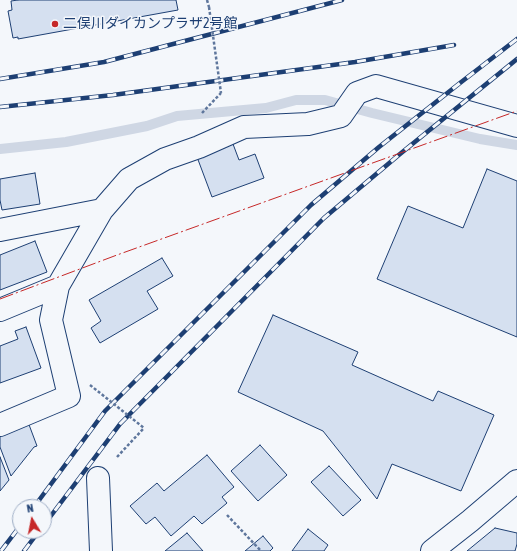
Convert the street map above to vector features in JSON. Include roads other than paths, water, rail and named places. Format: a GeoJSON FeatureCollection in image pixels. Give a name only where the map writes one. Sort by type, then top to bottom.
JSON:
{"type":"FeatureCollection","features":[{"type":"Feature","properties":{"kind":"street"},"geometry":{"type":"LineString","coordinates":[[0,425],[69,396],[51,320],[58,286],[102,210],[129,179],[165,159],[199,148],[244,127],[308,124],[341,116],[357,92],[376,86],[517,126]]}},
{"type":"Feature","properties":{"kind":"street"},"geometry":{"type":"LineString","coordinates":[[0,230],[102,210]]}},
{"type":"Feature","properties":{"kind":"street"},"geometry":{"type":"LineString","coordinates":[[0,310],[58,286]]}},
{"type":"Feature","properties":{"kind":"street"},"geometry":{"type":"LineString","coordinates":[[97,550],[98,478]]}},
{"type":"Feature","properties":{"kind":"street"},"geometry":{"type":"LineString","coordinates":[[432,551],[517,481]]}},
{"type":"Feature","properties":{"kind":"waterway"},"geometry":{"type":"LineString","coordinates":[[0,149],[66,142],[147,126],[177,116],[266,108],[296,100],[325,100],[480,139],[517,145]]}},
{"type":"Feature","properties":{"kind":"railway"},"geometry":{"type":"LineString","coordinates":[[0,79],[104,62],[342,0]]}},
{"type":"Feature","properties":{"kind":"railway"},"geometry":{"type":"LineString","coordinates":[[40,499],[105,411],[311,205],[379,147],[517,39]]}},
{"type":"Feature","properties":{"kind":"railway"},"geometry":{"type":"LineString","coordinates":[[0,107],[113,95],[355,62],[454,45]]}},
{"type":"Feature","properties":{"kind":"railway"},"geometry":{"type":"LineString","coordinates":[[52,514],[120,424],[324,218],[517,59]]}},
{"type":"Feature","properties":{"kind":"railway"},"geometry":{"type":"LineString","coordinates":[[1,551],[12,537]]}},
{"type":"Feature","properties":{"kind":"railway"},"geometry":{"type":"LineString","coordinates":[[24,551],[33,539]]}},
{"type":"Feature","properties":{"kind":"place","name":"二俣川ダイカンプラザ2号館"},"geometry":{"type":"Point","coordinates":[55,24]}}]}
